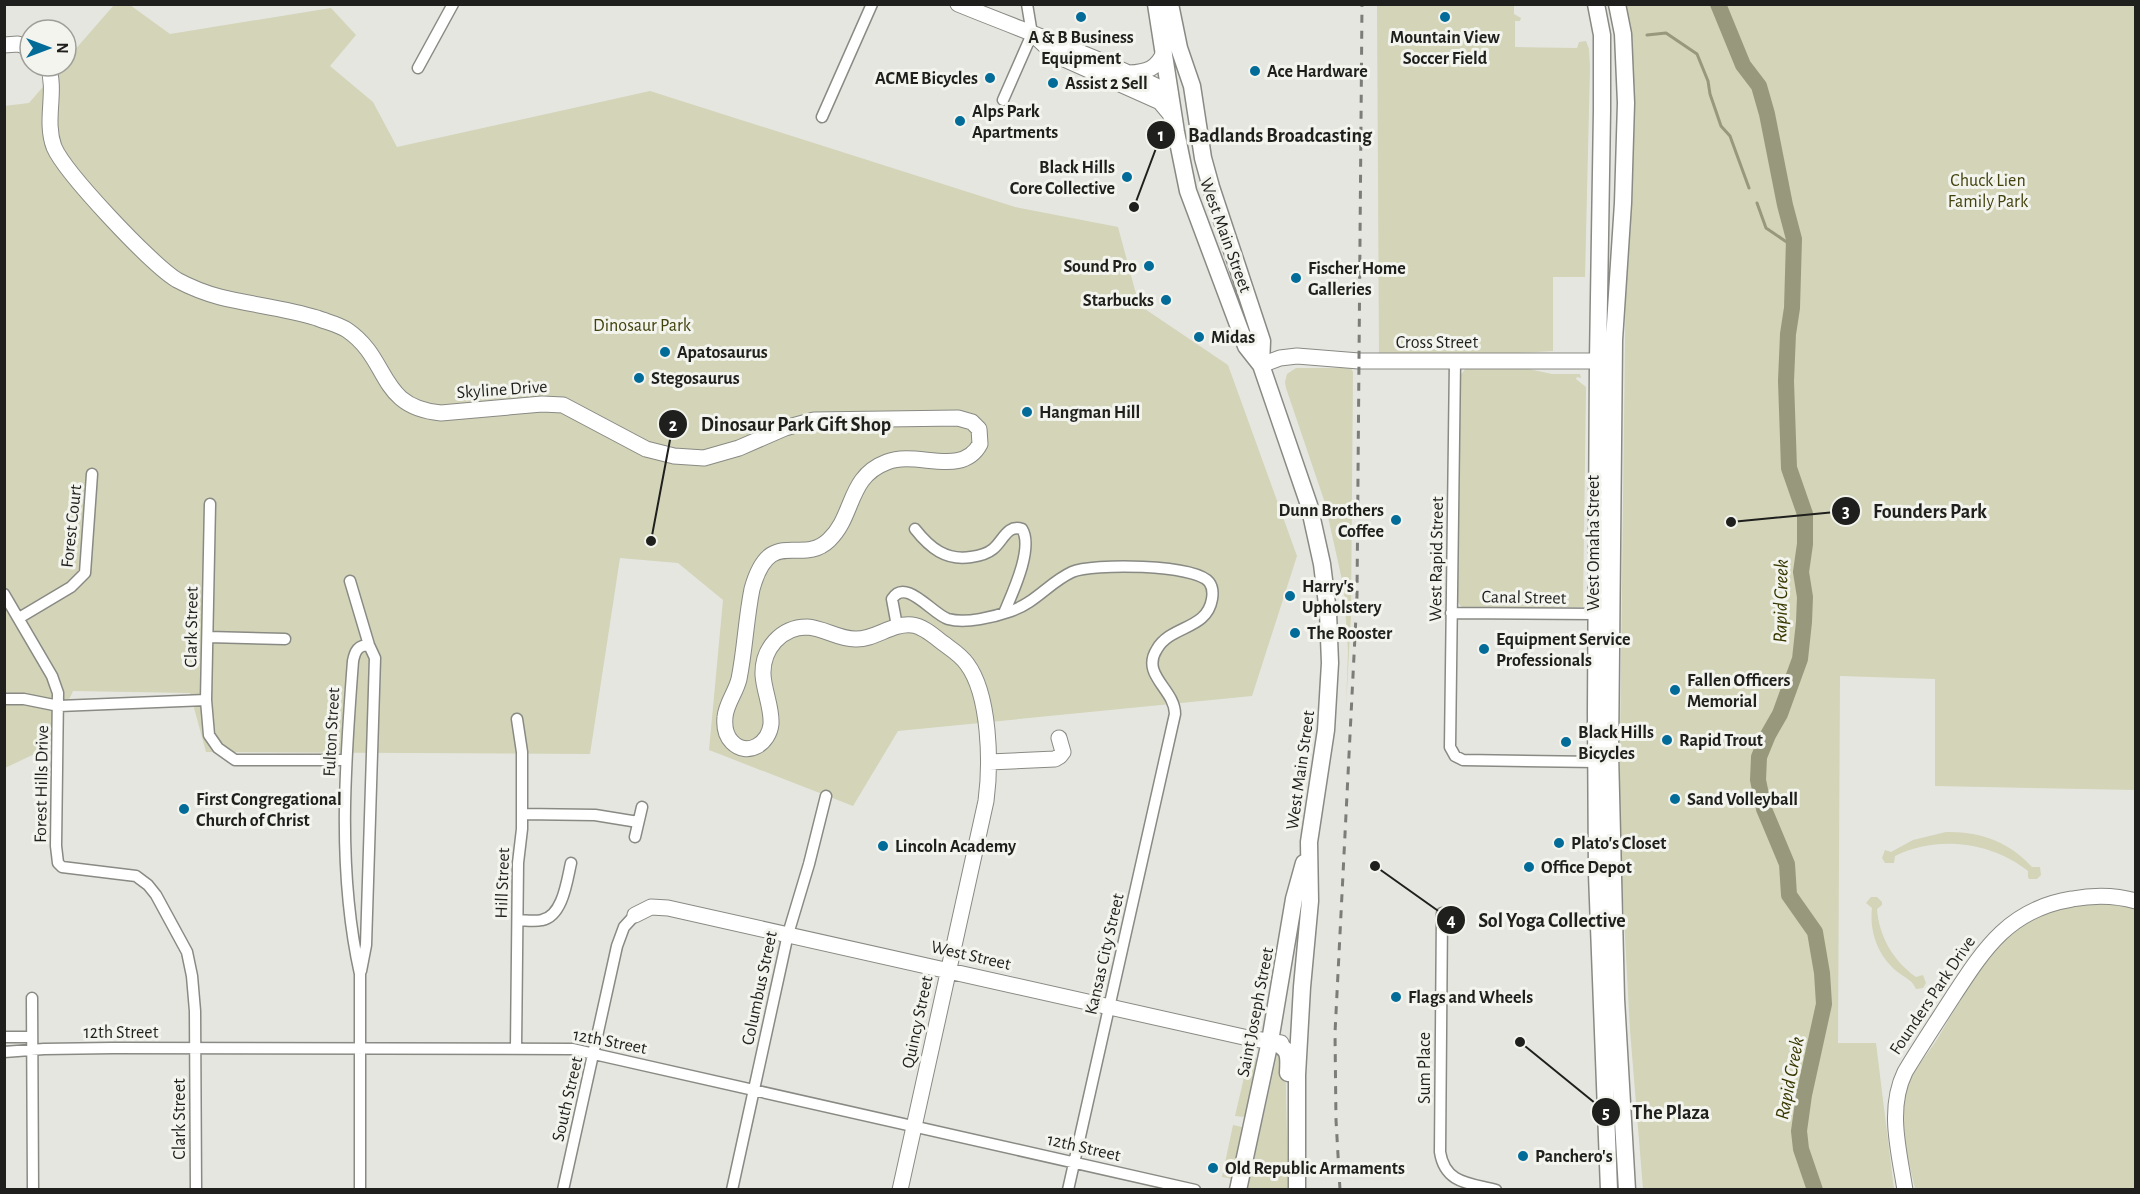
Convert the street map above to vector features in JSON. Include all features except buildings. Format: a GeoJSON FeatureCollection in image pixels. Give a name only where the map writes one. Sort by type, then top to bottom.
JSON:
{"type":"FeatureCollection","features":[{"type":"Feature","properties":{"kind":"main road","name":"West Main Street"},"geometry":{"type":"LineString","coordinates":[[1156,4],[1168,90],[1183,168],[1193,205],[1246,346],[1261,365],[1308,504],[1322,564],[1328,612],[1329,699],[1309,842],[1310,901],[1302,987],[1296,1130],[1297,1190]]}},
{"type":"Feature","properties":{"kind":"main road","name":"West Main Street"},"geometry":{"type":"LineString","coordinates":[[1170,4],[1176,37],[1192,86],[1210,188],[1262,341],[1261,365]]}},
{"type":"Feature","properties":{"kind":"main road","name":"West Omaha Street"},"geometry":{"type":"LineString","coordinates":[[1596,4],[1602,35],[1611,854],[1616,999],[1627,1190]]}},
{"type":"Feature","properties":{"kind":"main road","name":"West Omaha Street"},"geometry":{"type":"LineString","coordinates":[[1609,1190],[1597,874],[1596,614],[1606,361],[1626,103],[1623,34],[1617,4]]}},
{"type":"Feature","properties":{"kind":"main road"},"geometry":{"type":"LineString","coordinates":[[1168,90],[1181,102],[1188,117],[1207,206],[1230,266],[1246,291]]}},
{"type":"Feature","properties":{"kind":"main road","name":"Saint Joseph Street"},"geometry":{"type":"LineString","coordinates":[[1238,1190],[1270,1041],[1294,898],[1309,842]]}},
{"type":"Feature","properties":{"kind":"main road"},"geometry":{"type":"LineString","coordinates":[[1270,1041],[1284,1047],[1288,1054],[1287,1101],[1296,1130]]}},
{"type":"Feature","properties":{"kind":"street"},"geometry":{"type":"LineString","coordinates":[[418,68],[453,4]]}},
{"type":"Feature","properties":{"kind":"street"},"geometry":{"type":"LineString","coordinates":[[822,117],[872,4]]}},
{"type":"Feature","properties":{"kind":"street"},"geometry":{"type":"LineString","coordinates":[[958,4],[1059,43],[1168,90]]}},
{"type":"Feature","properties":{"kind":"street"},"geometry":{"type":"LineString","coordinates":[[1003,100],[1032,34],[1027,4]]}},
{"type":"Feature","properties":{"kind":"street"},"geometry":{"type":"LineString","coordinates":[[1032,34],[1055,55],[1160,102],[1170,114],[1176,132]]}},
{"type":"Feature","properties":{"kind":"street"},"geometry":{"type":"LineString","coordinates":[[1128,73],[1153,69],[1161,60],[1164,52]]}},
{"type":"Feature","properties":{"kind":"street"},"geometry":{"type":"LineString","coordinates":[[1084,67],[1102,69],[1155,91],[1178,86],[1183,79],[1183,60]]}},
{"type":"Feature","properties":{"kind":"street","name":"Skyline Drive"},"geometry":{"type":"LineString","coordinates":[[51,78],[49,126],[55,148],[63,164],[109,215],[165,271],[194,288],[219,297],[298,312],[345,329],[370,352],[393,392],[410,406],[441,413],[542,404],[563,405],[646,449],[674,456],[704,458],[724,453],[785,428],[814,420],[947,417],[972,422],[979,429],[981,437],[980,444],[971,456],[956,461],[906,458],[879,465],[870,471],[856,488],[841,524],[830,539],[817,548],[778,551],[764,560],[755,577],[752,589],[739,679],[725,714],[726,735],[733,744],[747,748],[760,746],[766,740],[771,725],[764,666],[768,653],[780,634],[790,629],[813,627],[841,637],[857,639],[867,638],[897,626]]}},
{"type":"Feature","properties":{"kind":"street","name":"Cross Street"},"geometry":{"type":"LineString","coordinates":[[1261,365],[1280,358],[1297,356],[1359,361],[1606,361]]}},
{"type":"Feature","properties":{"kind":"street","name":"West Rapid Street"},"geometry":{"type":"LineString","coordinates":[[1455,361],[1450,747],[1455,756],[1463,760],[1597,762]]}},
{"type":"Feature","properties":{"kind":"street","name":"Forest Court"},"geometry":{"type":"LineString","coordinates":[[19,618],[71,587],[85,573],[92,474]]}},
{"type":"Feature","properties":{"kind":"street","name":"Clark Street"},"geometry":{"type":"LineString","coordinates":[[210,504],[206,700],[209,735],[218,748],[235,759],[346,760]]}},
{"type":"Feature","properties":{"kind":"street"},"geometry":{"type":"LineString","coordinates":[[897,626],[892,598],[901,591],[907,591],[916,596],[929,608],[948,619],[971,619],[1004,613],[1020,577],[1024,541],[1022,529],[1012,529],[1006,532],[998,544],[987,553],[958,558],[951,558],[934,550],[915,529]]}},
{"type":"Feature","properties":{"kind":"street","name":"Kansas City Street"},"geometry":{"type":"LineString","coordinates":[[1004,613],[1030,603],[1064,577],[1082,569],[1169,567],[1192,572],[1204,578],[1212,589],[1207,613],[1203,619],[1163,641],[1154,654],[1152,662],[1155,677],[1175,706],[1173,725],[1068,1190]]}},
{"type":"Feature","properties":{"kind":"street","name":"Fulton Street"},"geometry":{"type":"LineString","coordinates":[[350,581],[369,645],[374,653],[375,666],[366,945],[360,974]]}},
{"type":"Feature","properties":{"kind":"street","name":"Forest Hills Drive"},"geometry":{"type":"LineString","coordinates":[[4,594],[56,684],[59,706],[56,846],[58,863],[62,867],[136,876],[148,885],[182,942],[189,958],[192,976]]}},
{"type":"Feature","properties":{"kind":"street","name":"Canal Street"},"geometry":{"type":"LineString","coordinates":[[1451,613],[1596,614]]}},
{"type":"Feature","properties":{"kind":"street","name":"Quincy Street"},"geometry":{"type":"LineString","coordinates":[[897,626],[911,625],[923,629],[968,664],[983,705],[988,762],[984,815],[900,1190]]}},
{"type":"Feature","properties":{"kind":"street"},"geometry":{"type":"LineString","coordinates":[[208,637],[285,639]]}},
{"type":"Feature","properties":{"kind":"street","name":"Fulton Street"},"geometry":{"type":"LineString","coordinates":[[360,1190],[360,974],[354,946],[344,850],[352,660],[354,652],[359,647],[369,645]]}},
{"type":"Feature","properties":{"kind":"street"},"geometry":{"type":"LineString","coordinates":[[4,699],[24,699],[59,706],[206,700]]}},
{"type":"Feature","properties":{"kind":"street","name":"Hill Street"},"geometry":{"type":"LineString","coordinates":[[516,1048],[518,863],[522,814],[522,752],[517,719]]}},
{"type":"Feature","properties":{"kind":"street"},"geometry":{"type":"LineString","coordinates":[[988,762],[1055,759],[1063,752],[1059,738]]}},
{"type":"Feature","properties":{"kind":"street","name":"Columbus Street"},"geometry":{"type":"LineString","coordinates":[[732,1190],[788,934],[826,796]]}},
{"type":"Feature","properties":{"kind":"street"},"geometry":{"type":"LineString","coordinates":[[635,837],[642,807]]}},
{"type":"Feature","properties":{"kind":"street"},"geometry":{"type":"LineString","coordinates":[[522,814],[595,815],[638,822]]}},
{"type":"Feature","properties":{"kind":"street"},"geometry":{"type":"LineString","coordinates":[[518,920],[542,920],[551,915],[561,903],[571,863]]}},
{"type":"Feature","properties":{"kind":"street","name":"Founders Park Drive"},"geometry":{"type":"LineString","coordinates":[[1905,1190],[1895,1117],[1899,1083],[1981,953],[2013,923],[2049,904],[2092,896],[2119,897],[2136,901]]}},
{"type":"Feature","properties":{"kind":"street","name":"West Street"},"geometry":{"type":"LineString","coordinates":[[635,915],[651,908],[668,908],[1299,1046]]}},
{"type":"Feature","properties":{"kind":"street","name":"Sum Place"},"geometry":{"type":"LineString","coordinates":[[1442,913],[1440,1152],[1446,1172],[1468,1187]]}},
{"type":"Feature","properties":{"kind":"street","name":"South Street"},"geometry":{"type":"LineString","coordinates":[[563,1190],[617,946],[624,927],[635,915]]}},
{"type":"Feature","properties":{"kind":"street","name":"Clark Street"},"geometry":{"type":"LineString","coordinates":[[192,976],[196,1049],[196,1190]]}},
{"type":"Feature","properties":{"kind":"street"},"geometry":{"type":"LineString","coordinates":[[32,998],[33,1190]]}},
{"type":"Feature","properties":{"kind":"street"},"geometry":{"type":"LineString","coordinates":[[4,1037],[32,1037]]}},
{"type":"Feature","properties":{"kind":"street","name":"12th Street"},"geometry":{"type":"LineString","coordinates":[[4,1052],[563,1048],[594,1053],[1195,1190]]}},
{"type":"Feature","properties":{"kind":"street"},"geometry":{"type":"LineString","coordinates":[[1468,1187],[1496,1190]]}},
{"type":"Feature","properties":{"kind":"green space","name":"Dinosaur Park"},"geometry":{"type":"Polygon","coordinates":[[[114,5],[130,5],[170,34],[331,8],[356,35],[330,66],[373,102],[397,147],[650,91],[1015,207],[1118,227],[1139,305],[1228,365],[1297,556],[1252,696],[898,731],[853,806],[709,750],[723,600],[678,563],[620,558],[590,754],[206,752],[190,693],[73,691],[47,748],[5,768],[4,106],[29,103],[51,78],[78,78],[78,46],[114,5]]]}},
{"type":"Feature","properties":{"kind":"green space"},"geometry":{"type":"Polygon","coordinates":[[[1377,5],[1514,5],[1514,14],[1521,18],[1520,21],[1515,21],[1515,47],[1577,48],[1579,42],[1586,41],[1590,67],[1585,277],[1553,277],[1553,351],[1464,356],[1379,357],[1377,5]]]}},
{"type":"Feature","properties":{"kind":"green space","name":"Chuck Lien Family Park"},"geometry":{"type":"Polygon","coordinates":[[[1625,5],[2135,5],[2135,790],[1935,786],[1935,679],[1840,676],[1838,1043],[1876,1043],[1894,1189],[1643,1189],[1630,1030],[1619,826],[1627,178],[1625,5]]]}},
{"type":"Feature","properties":{"kind":"green space"},"geometry":{"type":"Polygon","coordinates":[[[1296,368],[1351,368],[1353,372],[1351,615],[1346,709],[1348,651],[1344,589],[1325,503],[1286,388],[1287,374],[1296,368]]]}},
{"type":"Feature","properties":{"kind":"green space"},"geometry":{"type":"Polygon","coordinates":[[[1466,368],[1524,368],[1552,374],[1580,374],[1581,378],[1576,379],[1586,387],[1583,607],[1470,609],[1462,607],[1457,600],[1459,377],[1466,368]]]}},
{"type":"Feature","properties":{"kind":"green space"},"geometry":{"type":"Polygon","coordinates":[[[1946,832],[1982,836],[1993,840],[2014,851],[2032,867],[2040,867],[2041,875],[2037,879],[2029,879],[2028,871],[1998,853],[1964,845],[1929,845],[1912,849],[1895,856],[1894,863],[1885,863],[1882,858],[1885,850],[1891,852],[1913,840],[1946,832]]]}},
{"type":"Feature","properties":{"kind":"green space"},"geometry":{"type":"Polygon","coordinates":[[[1871,897],[1877,897],[1882,902],[1877,909],[1878,919],[1884,938],[1894,956],[1916,977],[1923,975],[1926,983],[1923,988],[1916,989],[1892,967],[1881,952],[1872,927],[1872,908],[1866,903],[1871,897]]]}},
{"type":"Feature","properties":{"kind":"green space"},"geometry":{"type":"Polygon","coordinates":[[[2107,903],[2135,907],[2135,1189],[1915,1189],[1903,1130],[1904,1094],[1910,1078],[1939,1036],[1982,962],[2012,932],[2040,916],[2055,910],[2107,903]]]}},
{"type":"Feature","properties":{"kind":"green space"},"geometry":{"type":"Polygon","coordinates":[[[1278,1051],[1286,1056],[1288,1189],[1247,1190],[1278,1051]]]}},
{"type":"Feature","properties":{"kind":"green space"},"geometry":{"type":"Polygon","coordinates":[[[1249,1056],[1259,1060],[1245,1117],[1235,1116],[1249,1056]]]}},
{"type":"Feature","properties":{"kind":"green space"},"geometry":{"type":"Polygon","coordinates":[[[1233,1125],[1242,1127],[1243,1130],[1233,1179],[1222,1177],[1233,1125]]]}},
{"type":"Feature","properties":{"kind":"waterway","name":"Rapid Creek"},"geometry":{"type":"LineString","coordinates":[[1718,4],[1743,65],[1759,86],[1794,239],[1792,308],[1788,334],[1786,381],[1789,468],[1805,514],[1805,544],[1801,572],[1805,597],[1804,622],[1800,659],[1780,714],[1759,757],[1758,780],[1764,809],[1787,864],[1789,895],[1815,932],[1822,973],[1824,1004],[1804,1095],[1799,1131],[1801,1149],[1815,1190]]}},
{"type":"Feature","properties":{"kind":"waterway"},"geometry":{"type":"LineString","coordinates":[[1647,35],[1666,33],[1697,54],[1708,81],[1721,126],[1730,136],[1749,188]]}},
{"type":"Feature","properties":{"kind":"waterway"},"geometry":{"type":"LineString","coordinates":[[1757,203],[1766,228],[1794,247]]}},
{"type":"Feature","properties":{"kind":"railway"},"geometry":{"type":"LineString","coordinates":[[1340,1190],[1335,1033],[1357,596],[1362,4]]}},
{"type":"Feature","properties":{"kind":"place","name":"A & B Business Equipment"},"geometry":{"type":"Point","coordinates":[1081,17]}},
{"type":"Feature","properties":{"kind":"place","name":"Mountain View Soccer Field"},"geometry":{"type":"Point","coordinates":[1445,17]}},
{"type":"Feature","properties":{"kind":"place","name":"Ace Hardware"},"geometry":{"type":"Point","coordinates":[1255,71]}},
{"type":"Feature","properties":{"kind":"place","name":"ACME Bicycles"},"geometry":{"type":"Point","coordinates":[990,78]}},
{"type":"Feature","properties":{"kind":"place","name":"Assist 2 Sell"},"geometry":{"type":"Point","coordinates":[1053,83]}},
{"type":"Feature","properties":{"kind":"place","name":"Alps Park Apartments"},"geometry":{"type":"Point","coordinates":[960,121]}},
{"type":"Feature","properties":{"kind":"place","name":"Black Hills Core Collective"},"geometry":{"type":"Point","coordinates":[1127,177]}},
{"type":"Feature","properties":{"kind":"place","name":"Badlands Broadcasting"},"geometry":{"type":"Point","coordinates":[1134,207]}},
{"type":"Feature","properties":{"kind":"place","name":"Sound Pro"},"geometry":{"type":"Point","coordinates":[1149,266]}},
{"type":"Feature","properties":{"kind":"place","name":"Fischer Home Galleries"},"geometry":{"type":"Point","coordinates":[1296,278]}},
{"type":"Feature","properties":{"kind":"place","name":"Starbucks"},"geometry":{"type":"Point","coordinates":[1166,300]}},
{"type":"Feature","properties":{"kind":"place","name":"Midas"},"geometry":{"type":"Point","coordinates":[1199,337]}},
{"type":"Feature","properties":{"kind":"place","name":"Apatosaurus"},"geometry":{"type":"Point","coordinates":[665,352]}},
{"type":"Feature","properties":{"kind":"place","name":"Stegosaurus"},"geometry":{"type":"Point","coordinates":[639,378]}},
{"type":"Feature","properties":{"kind":"place","name":"Hangman Hill"},"geometry":{"type":"Point","coordinates":[1027,412]}},
{"type":"Feature","properties":{"kind":"place","name":"Dunn Brothers Coffee"},"geometry":{"type":"Point","coordinates":[1396,520]}},
{"type":"Feature","properties":{"kind":"place","name":"Founders Park"},"geometry":{"type":"Point","coordinates":[1731,522]}},
{"type":"Feature","properties":{"kind":"place","name":"Dinosaur Park Gift Shop"},"geometry":{"type":"Point","coordinates":[651,541]}},
{"type":"Feature","properties":{"kind":"place","name":"Harry's Upholstery"},"geometry":{"type":"Point","coordinates":[1290,596]}},
{"type":"Feature","properties":{"kind":"place","name":"The Rooster"},"geometry":{"type":"Point","coordinates":[1295,633]}},
{"type":"Feature","properties":{"kind":"place","name":"Equipment Service Professionals"},"geometry":{"type":"Point","coordinates":[1484,649]}},
{"type":"Feature","properties":{"kind":"place","name":"Fallen Officers Memorial"},"geometry":{"type":"Point","coordinates":[1675,690]}},
{"type":"Feature","properties":{"kind":"place","name":"Rapid Trout"},"geometry":{"type":"Point","coordinates":[1667,740]}},
{"type":"Feature","properties":{"kind":"place","name":"Black Hills Bicycles"},"geometry":{"type":"Point","coordinates":[1566,742]}},
{"type":"Feature","properties":{"kind":"place","name":"Sand Volleyball"},"geometry":{"type":"Point","coordinates":[1675,799]}},
{"type":"Feature","properties":{"kind":"place","name":"First Congregational Church of Christ"},"geometry":{"type":"Point","coordinates":[184,809]}},
{"type":"Feature","properties":{"kind":"place","name":"Plato's Closet"},"geometry":{"type":"Point","coordinates":[1559,843]}},
{"type":"Feature","properties":{"kind":"place","name":"Lincoln Academy"},"geometry":{"type":"Point","coordinates":[883,846]}},
{"type":"Feature","properties":{"kind":"place","name":"Sol Yoga Collective"},"geometry":{"type":"Point","coordinates":[1375,866]}},
{"type":"Feature","properties":{"kind":"place","name":"Office Depot"},"geometry":{"type":"Point","coordinates":[1529,867]}},
{"type":"Feature","properties":{"kind":"place","name":"Flags and Wheels"},"geometry":{"type":"Point","coordinates":[1396,997]}},
{"type":"Feature","properties":{"kind":"place","name":"The Plaza"},"geometry":{"type":"Point","coordinates":[1520,1042]}},
{"type":"Feature","properties":{"kind":"place","name":"Panchero's"},"geometry":{"type":"Point","coordinates":[1523,1156]}},
{"type":"Feature","properties":{"kind":"place","name":"Old Republic Armaments"},"geometry":{"type":"Point","coordinates":[1213,1168]}}]}
